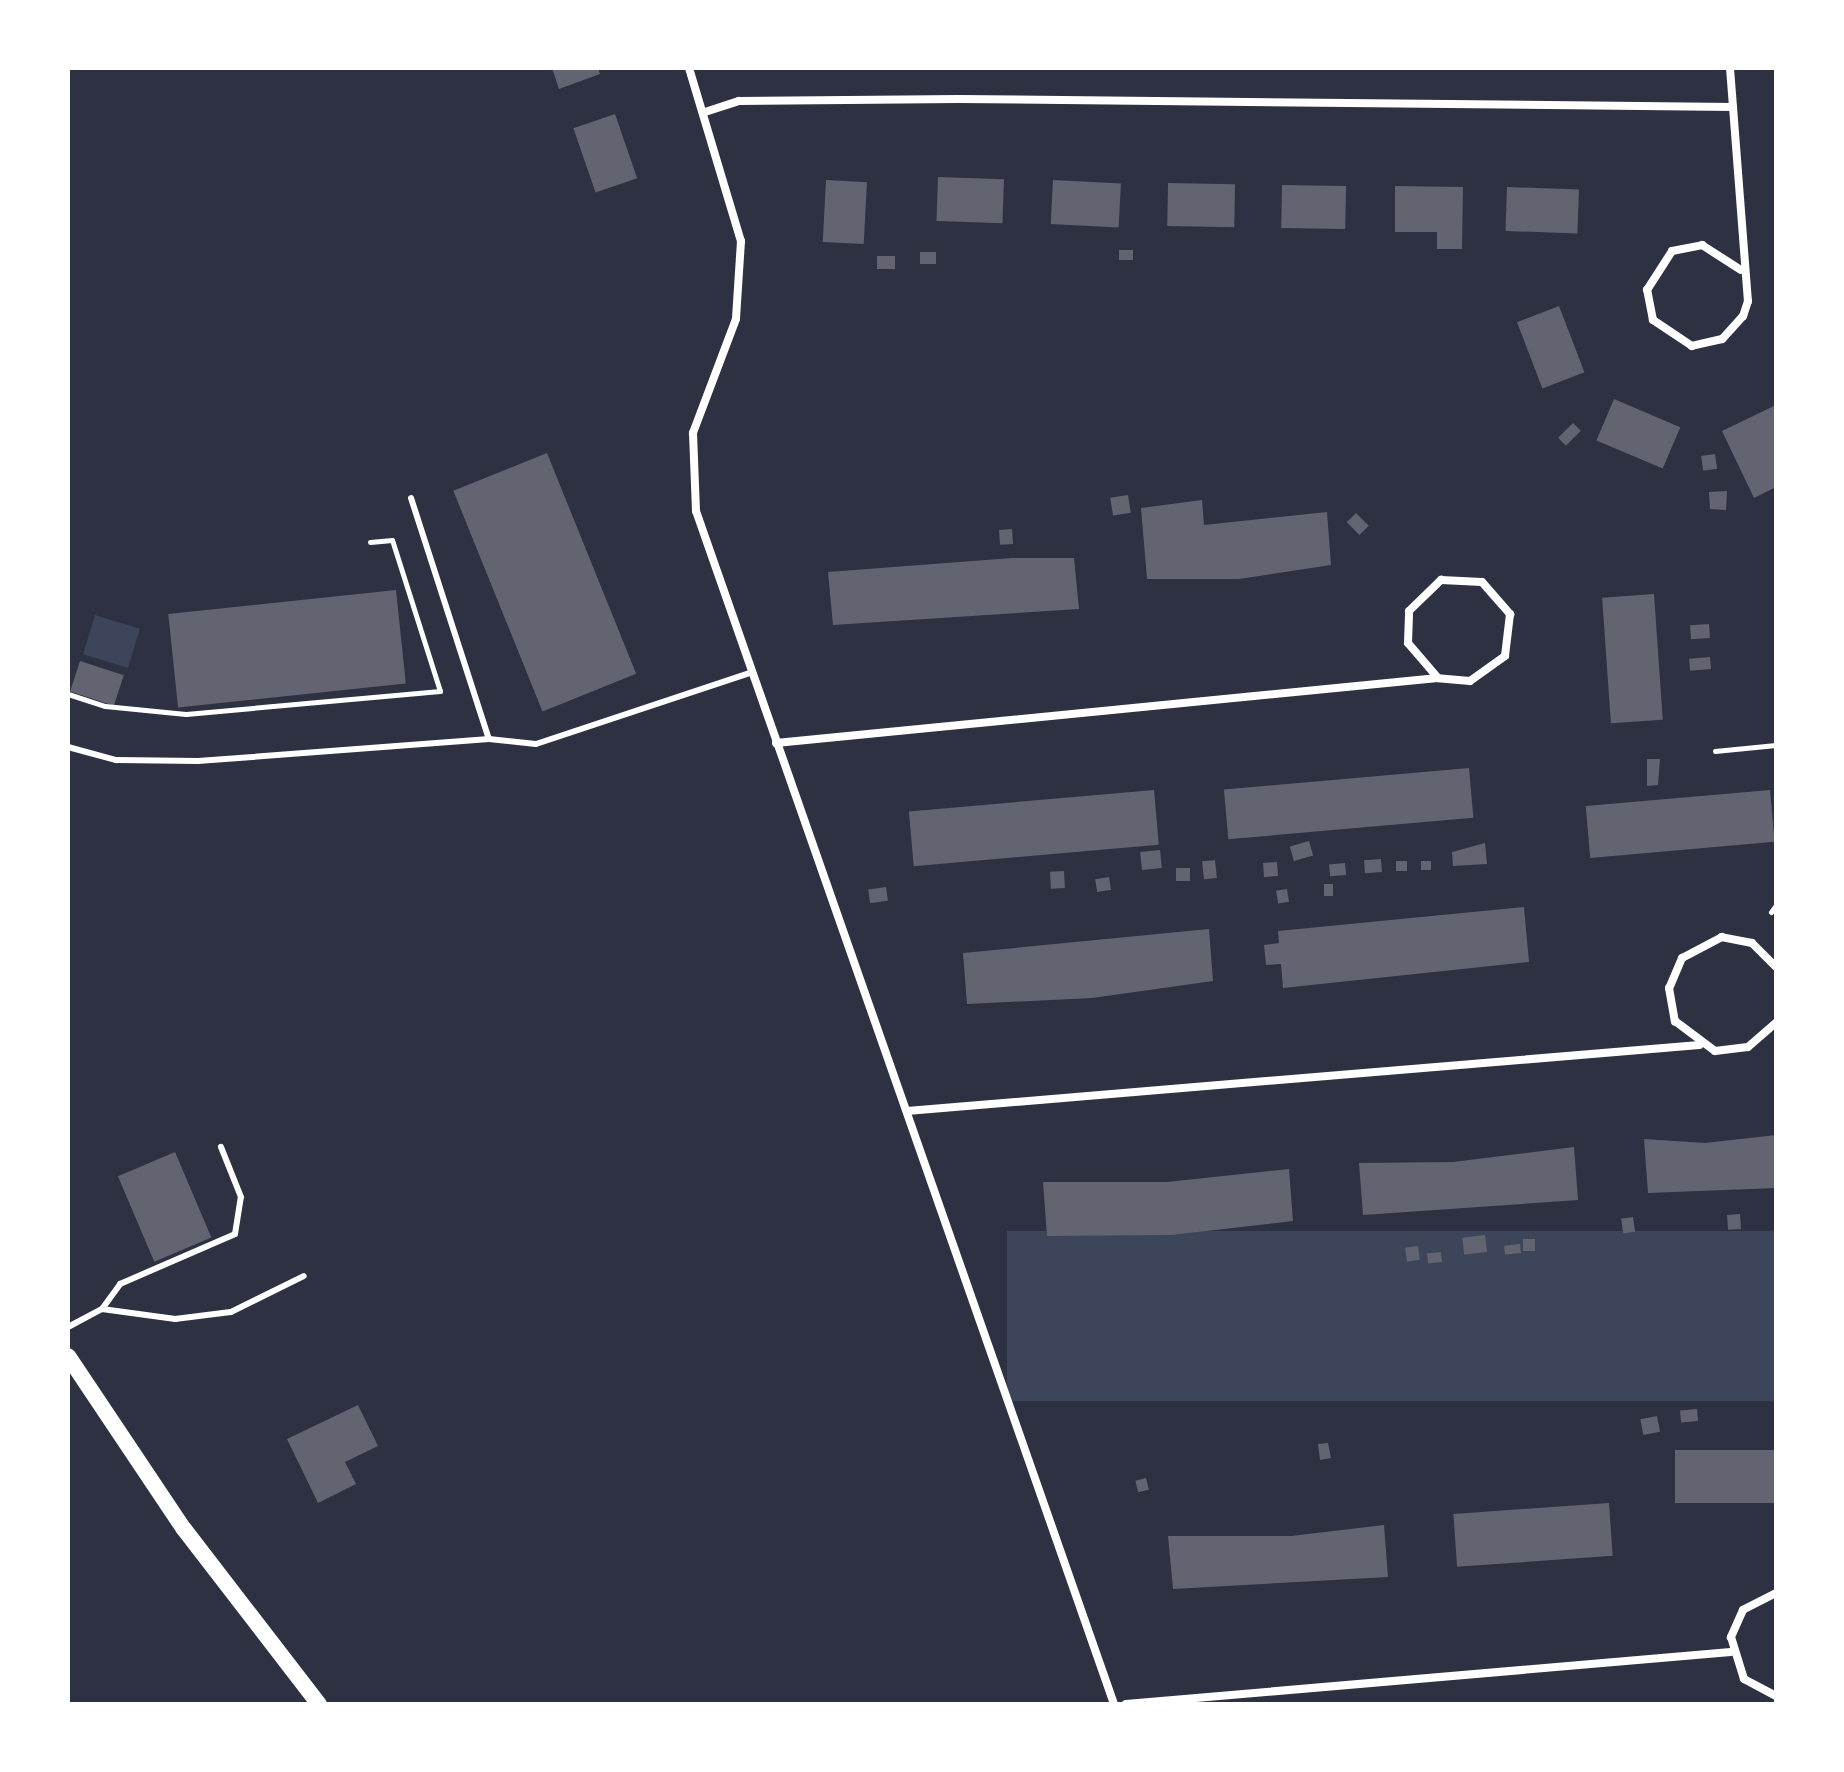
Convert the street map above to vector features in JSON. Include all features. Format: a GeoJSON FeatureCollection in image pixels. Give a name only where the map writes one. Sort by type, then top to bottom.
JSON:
{"type":"FeatureCollection","features":[{"type":"Feature","properties":{"kind":"main road"},"geometry":{"type":"LineString","coordinates":[[68,1356],[184,1529],[319,1704]]}},
{"type":"Feature","properties":{"kind":"street"},"geometry":{"type":"LineString","coordinates":[[689,68],[733,200],[742,291],[698,414],[690,470],[696,511],[1114,1704]]}},
{"type":"Feature","properties":{"kind":"street"},"geometry":{"type":"LineString","coordinates":[[1730,68],[1741,270],[1748,301],[1722,339],[1692,346],[1653,320],[1647,290],[1672,251],[1702,245],[1741,270]]}},
{"type":"Feature","properties":{"kind":"street"},"geometry":{"type":"LineString","coordinates":[[705,112],[739,101],[959,99],[1733,107]]}},
{"type":"Feature","properties":{"kind":"street"},"geometry":{"type":"LineString","coordinates":[[776,743],[1438,678],[1470,681],[1505,656],[1510,614],[1482,582],[1441,580],[1409,611],[1408,643],[1438,678]]}},
{"type":"Feature","properties":{"kind":"street"},"geometry":{"type":"LineString","coordinates":[[1699,1045],[1670,1005],[1682,958],[1708,940],[1738,938],[1776,967]]}},
{"type":"Feature","properties":{"kind":"street"},"geometry":{"type":"LineString","coordinates":[[907,1111],[1699,1045],[1748,1047],[1776,1023]]}},
{"type":"Feature","properties":{"kind":"street"},"geometry":{"type":"LineString","coordinates":[[1776,1593],[1743,1610],[1731,1652],[1744,1679],[1776,1696]]}},
{"type":"Feature","properties":{"kind":"street"},"geometry":{"type":"LineString","coordinates":[[1126,1704],[1731,1652]]}},
{"type":"Feature","properties":{"kind":"lane"},"geometry":{"type":"LineString","coordinates":[[411,498],[489,739]]}},
{"type":"Feature","properties":{"kind":"lane"},"geometry":{"type":"LineString","coordinates":[[68,747],[116,760],[198,761],[489,739],[536,744],[752,672]]}},
{"type":"Feature","properties":{"kind":"lane"},"geometry":{"type":"LineString","coordinates":[[68,1327],[102,1309],[120,1284],[235,1234],[241,1197],[221,1147]]}},
{"type":"Feature","properties":{"kind":"lane"},"geometry":{"type":"LineString","coordinates":[[102,1309],[175,1319],[231,1312],[304,1276]]}},
{"type":"Feature","properties":{"kind":"path"},"geometry":{"type":"LineString","coordinates":[[68,694],[105,706],[186,714],[440,691],[392,540],[370,542]]}},
{"type":"Feature","properties":{"kind":"path"},"geometry":{"type":"LineString","coordinates":[[1715,751],[1776,745]]}},
{"type":"Feature","properties":{"kind":"path"},"geometry":{"type":"LineString","coordinates":[[1771,912],[1776,905]]}},
{"type":"Feature","properties":{"kind":"shaded area"},"geometry":{"type":"Polygon","coordinates":[[[95,615],[140,629],[128,668],[83,654],[95,615]]]}},
{"type":"Feature","properties":{"kind":"shaded area"},"geometry":{"type":"Polygon","coordinates":[[[1007,1231],[1776,1231],[1776,1401],[1007,1401],[1007,1231]]]}},
{"type":"Feature","properties":{"kind":"building"},"geometry":{"type":"Polygon","coordinates":[[[552,68],[598,68],[600,74],[559,89],[552,68]]]}},
{"type":"Feature","properties":{"kind":"building"},"geometry":{"type":"Polygon","coordinates":[[[615,114],[637,178],[596,193],[573,128],[615,114]]]}},
{"type":"Feature","properties":{"kind":"building"},"geometry":{"type":"Polygon","coordinates":[[[938,177],[1004,179],[1002,223],[936,221],[938,177]]]}},
{"type":"Feature","properties":{"kind":"building"},"geometry":{"type":"Polygon","coordinates":[[[826,180],[867,182],[864,244],[823,242],[826,180]]]}},
{"type":"Feature","properties":{"kind":"building"},"geometry":{"type":"Polygon","coordinates":[[[1053,180],[1121,184],[1119,227],[1051,224],[1053,180]]]}},
{"type":"Feature","properties":{"kind":"building"},"geometry":{"type":"Polygon","coordinates":[[[1168,183],[1235,184],[1234,227],[1167,226],[1168,183]]]}},
{"type":"Feature","properties":{"kind":"building"},"geometry":{"type":"Polygon","coordinates":[[[1282,185],[1346,186],[1345,229],[1281,228],[1282,185]]]}},
{"type":"Feature","properties":{"kind":"building"},"geometry":{"type":"Polygon","coordinates":[[[1395,186],[1463,187],[1462,249],[1437,249],[1437,232],[1395,232],[1395,186]]]}},
{"type":"Feature","properties":{"kind":"building"},"geometry":{"type":"Polygon","coordinates":[[[1507,187],[1579,190],[1577,233],[1505,231],[1507,187]]]}},
{"type":"Feature","properties":{"kind":"building"},"geometry":{"type":"Polygon","coordinates":[[[1119,250],[1133,250],[1133,260],[1119,260],[1119,250]]]}},
{"type":"Feature","properties":{"kind":"building"},"geometry":{"type":"Polygon","coordinates":[[[920,252],[936,252],[936,264],[920,264],[920,252]]]}},
{"type":"Feature","properties":{"kind":"building"},"geometry":{"type":"Polygon","coordinates":[[[877,256],[895,256],[895,269],[877,269],[877,256]]]}},
{"type":"Feature","properties":{"kind":"building"},"geometry":{"type":"Polygon","coordinates":[[[1559,306],[1584,372],[1542,388],[1517,322],[1559,306]]]}},
{"type":"Feature","properties":{"kind":"building"},"geometry":{"type":"Polygon","coordinates":[[[1614,399],[1680,427],[1663,469],[1596,440],[1614,399]]]}},
{"type":"Feature","properties":{"kind":"building"},"geometry":{"type":"Polygon","coordinates":[[[1776,405],[1776,487],[1754,498],[1722,431],[1776,405]]]}},
{"type":"Feature","properties":{"kind":"building"},"geometry":{"type":"Polygon","coordinates":[[[1573,423],[1581,431],[1566,446],[1558,438],[1573,423]]]}},
{"type":"Feature","properties":{"kind":"building"},"geometry":{"type":"Polygon","coordinates":[[[547,453],[636,674],[543,712],[453,491],[547,453]]]}},
{"type":"Feature","properties":{"kind":"building"},"geometry":{"type":"Polygon","coordinates":[[[1715,454],[1717,469],[1703,471],[1701,456],[1715,454]]]}},
{"type":"Feature","properties":{"kind":"building"},"geometry":{"type":"Polygon","coordinates":[[[1727,491],[1726,510],[1710,509],[1709,492],[1727,491]]]}},
{"type":"Feature","properties":{"kind":"building"},"geometry":{"type":"Polygon","coordinates":[[[1128,495],[1131,513],[1113,516],[1110,498],[1128,495]]]}},
{"type":"Feature","properties":{"kind":"building"},"geometry":{"type":"Polygon","coordinates":[[[1202,500],[1204,525],[1327,512],[1331,565],[1239,579],[1147,579],[1141,508],[1202,500]]]}},
{"type":"Feature","properties":{"kind":"building"},"geometry":{"type":"Polygon","coordinates":[[[1356,513],[1369,526],[1360,535],[1347,522],[1356,513]]]}},
{"type":"Feature","properties":{"kind":"building"},"geometry":{"type":"Polygon","coordinates":[[[1012,529],[1013,544],[1000,545],[999,530],[1012,529]]]}},
{"type":"Feature","properties":{"kind":"building"},"geometry":{"type":"Polygon","coordinates":[[[1012,558],[1074,558],[1079,609],[833,625],[828,572],[1012,558]]]}},
{"type":"Feature","properties":{"kind":"building"},"geometry":{"type":"Polygon","coordinates":[[[396,590],[406,683],[178,707],[168,614],[396,590]]]}},
{"type":"Feature","properties":{"kind":"building"},"geometry":{"type":"Polygon","coordinates":[[[1654,594],[1663,720],[1611,723],[1602,598],[1654,594]]]}},
{"type":"Feature","properties":{"kind":"building"},"geometry":{"type":"Polygon","coordinates":[[[1709,624],[1710,638],[1691,639],[1690,625],[1709,624]]]}},
{"type":"Feature","properties":{"kind":"building"},"geometry":{"type":"Polygon","coordinates":[[[1710,657],[1711,669],[1690,671],[1689,659],[1710,657]]]}},
{"type":"Feature","properties":{"kind":"building"},"geometry":{"type":"Polygon","coordinates":[[[80,661],[124,675],[114,706],[70,691],[80,661]]]}},
{"type":"Feature","properties":{"kind":"building"},"geometry":{"type":"Polygon","coordinates":[[[1647,759],[1660,759],[1658,785],[1647,786],[1647,759]]]}},
{"type":"Feature","properties":{"kind":"building"},"geometry":{"type":"Polygon","coordinates":[[[1469,768],[1473,818],[1228,839],[1224,789],[1469,768]]]}},
{"type":"Feature","properties":{"kind":"building"},"geometry":{"type":"Polygon","coordinates":[[[1154,790],[1159,845],[914,866],[909,811],[1154,790]]]}},
{"type":"Feature","properties":{"kind":"building"},"geometry":{"type":"Polygon","coordinates":[[[1770,790],[1775,842],[1590,858],[1586,806],[1770,790]]]}},
{"type":"Feature","properties":{"kind":"building"},"geometry":{"type":"Polygon","coordinates":[[[1309,841],[1313,855],[1294,861],[1290,847],[1309,841]]]}},
{"type":"Feature","properties":{"kind":"building"},"geometry":{"type":"Polygon","coordinates":[[[1485,843],[1487,864],[1453,866],[1452,852],[1485,843]]]}},
{"type":"Feature","properties":{"kind":"building"},"geometry":{"type":"Polygon","coordinates":[[[1160,850],[1162,868],[1142,870],[1140,852],[1160,850]]]}},
{"type":"Feature","properties":{"kind":"building"},"geometry":{"type":"Polygon","coordinates":[[[1381,859],[1382,872],[1365,873],[1364,860],[1381,859]]]}},
{"type":"Feature","properties":{"kind":"building"},"geometry":{"type":"Polygon","coordinates":[[[1215,860],[1217,878],[1204,879],[1202,861],[1215,860]]]}},
{"type":"Feature","properties":{"kind":"building"},"geometry":{"type":"Polygon","coordinates":[[[1396,861],[1407,861],[1407,871],[1396,871],[1396,861]]]}},
{"type":"Feature","properties":{"kind":"building"},"geometry":{"type":"Polygon","coordinates":[[[1421,861],[1431,861],[1431,870],[1421,870],[1421,861]]]}},
{"type":"Feature","properties":{"kind":"building"},"geometry":{"type":"Polygon","coordinates":[[[1277,862],[1278,876],[1264,877],[1263,863],[1277,862]]]}},
{"type":"Feature","properties":{"kind":"building"},"geometry":{"type":"Polygon","coordinates":[[[1345,863],[1346,875],[1330,876],[1329,864],[1345,863]]]}},
{"type":"Feature","properties":{"kind":"building"},"geometry":{"type":"Polygon","coordinates":[[[1176,868],[1190,868],[1190,881],[1176,881],[1176,868]]]}},
{"type":"Feature","properties":{"kind":"building"},"geometry":{"type":"Polygon","coordinates":[[[1064,871],[1065,888],[1051,889],[1050,872],[1064,871]]]}},
{"type":"Feature","properties":{"kind":"building"},"geometry":{"type":"Polygon","coordinates":[[[1109,877],[1111,890],[1097,892],[1095,879],[1109,877]]]}},
{"type":"Feature","properties":{"kind":"building"},"geometry":{"type":"Polygon","coordinates":[[[1324,884],[1333,884],[1333,896],[1324,896],[1324,884]]]}},
{"type":"Feature","properties":{"kind":"building"},"geometry":{"type":"Polygon","coordinates":[[[886,887],[888,901],[870,903],[868,890],[886,887]]]}},
{"type":"Feature","properties":{"kind":"building"},"geometry":{"type":"Polygon","coordinates":[[[1287,889],[1289,902],[1278,904],[1276,891],[1287,889]]]}},
{"type":"Feature","properties":{"kind":"building"},"geometry":{"type":"Polygon","coordinates":[[[1524,907],[1529,962],[1283,988],[1281,964],[1266,965],[1264,945],[1279,943],[1278,931],[1524,907]]]}},
{"type":"Feature","properties":{"kind":"building"},"geometry":{"type":"Polygon","coordinates":[[[1209,929],[1213,981],[1092,998],[967,1004],[963,953],[1209,929]]]}},
{"type":"Feature","properties":{"kind":"building"},"geometry":{"type":"Polygon","coordinates":[[[1776,1135],[1776,1188],[1648,1193],[1644,1139],[1705,1143],[1776,1135]]]}},
{"type":"Feature","properties":{"kind":"building"},"geometry":{"type":"Polygon","coordinates":[[[1574,1147],[1578,1200],[1363,1215],[1359,1163],[1453,1162],[1574,1147]]]}},
{"type":"Feature","properties":{"kind":"building"},"geometry":{"type":"Polygon","coordinates":[[[175,1152],[211,1238],[154,1262],[118,1176],[175,1152]]]}},
{"type":"Feature","properties":{"kind":"building"},"geometry":{"type":"Polygon","coordinates":[[[1289,1169],[1293,1221],[1171,1235],[1047,1236],[1043,1182],[1167,1182],[1289,1169]]]}},
{"type":"Feature","properties":{"kind":"building"},"geometry":{"type":"Polygon","coordinates":[[[1740,1214],[1741,1229],[1728,1230],[1727,1215],[1740,1214]]]}},
{"type":"Feature","properties":{"kind":"building"},"geometry":{"type":"Polygon","coordinates":[[[1633,1217],[1635,1232],[1623,1234],[1621,1219],[1633,1217]]]}},
{"type":"Feature","properties":{"kind":"building"},"geometry":{"type":"Polygon","coordinates":[[[1485,1235],[1487,1252],[1464,1255],[1462,1238],[1485,1235]]]}},
{"type":"Feature","properties":{"kind":"building"},"geometry":{"type":"Polygon","coordinates":[[[1523,1239],[1535,1239],[1535,1251],[1523,1251],[1523,1239]]]}},
{"type":"Feature","properties":{"kind":"building"},"geometry":{"type":"Polygon","coordinates":[[[1520,1244],[1521,1253],[1505,1255],[1504,1246],[1520,1244]]]}},
{"type":"Feature","properties":{"kind":"building"},"geometry":{"type":"Polygon","coordinates":[[[1418,1246],[1420,1260],[1407,1262],[1405,1248],[1418,1246]]]}},
{"type":"Feature","properties":{"kind":"building"},"geometry":{"type":"Polygon","coordinates":[[[1441,1252],[1442,1262],[1428,1263],[1427,1253],[1441,1252]]]}},
{"type":"Feature","properties":{"kind":"building"},"geometry":{"type":"Polygon","coordinates":[[[358,1405],[378,1446],[345,1462],[356,1484],[318,1503],[287,1439],[358,1405]]]}},
{"type":"Feature","properties":{"kind":"building"},"geometry":{"type":"Polygon","coordinates":[[[1697,1409],[1698,1421],[1681,1422],[1680,1410],[1697,1409]]]}},
{"type":"Feature","properties":{"kind":"building"},"geometry":{"type":"Polygon","coordinates":[[[1657,1416],[1660,1432],[1643,1435],[1640,1419],[1657,1416]]]}},
{"type":"Feature","properties":{"kind":"building"},"geometry":{"type":"Polygon","coordinates":[[[1328,1443],[1331,1458],[1320,1460],[1318,1444],[1328,1443]]]}},
{"type":"Feature","properties":{"kind":"building"},"geometry":{"type":"Polygon","coordinates":[[[1675,1450],[1776,1450],[1776,1503],[1675,1503],[1675,1450]]]}},
{"type":"Feature","properties":{"kind":"building"},"geometry":{"type":"Polygon","coordinates":[[[1146,1478],[1149,1490],[1138,1492],[1135,1481],[1146,1478]]]}},
{"type":"Feature","properties":{"kind":"building"},"geometry":{"type":"Polygon","coordinates":[[[1609,1503],[1613,1556],[1457,1567],[1453,1514],[1609,1503]]]}},
{"type":"Feature","properties":{"kind":"building"},"geometry":{"type":"Polygon","coordinates":[[[1384,1525],[1388,1577],[1173,1589],[1168,1536],[1291,1536],[1384,1525]]]}}]}
